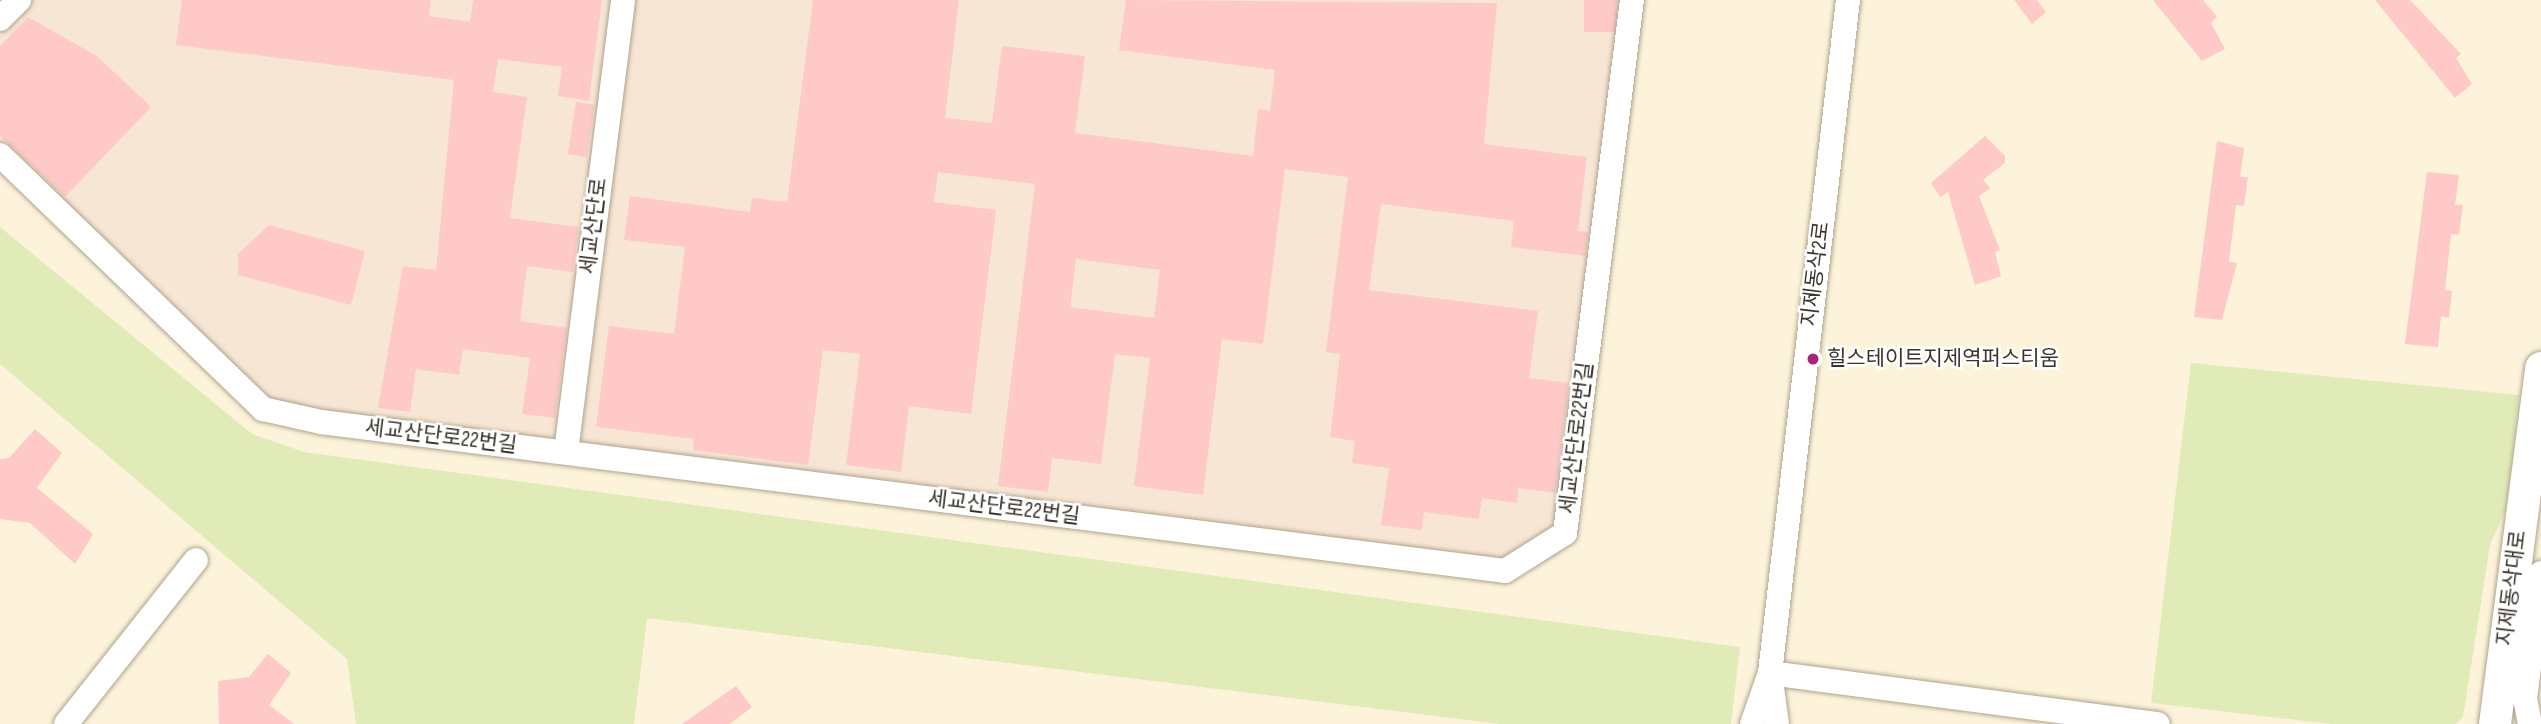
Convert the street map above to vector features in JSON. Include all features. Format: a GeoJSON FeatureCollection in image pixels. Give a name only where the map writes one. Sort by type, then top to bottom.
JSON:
{"type":"FeatureCollection","features":[{"type":"Feature","properties":{"kind":"main road","name":"지제동삭대로"},"geometry":{"type":"LineString","coordinates":[[2494,723],[2541,368]]}},
{"type":"Feature","properties":{"kind":"street"},"geometry":{"type":"LineString","coordinates":[[0,19],[19,0]]}},
{"type":"Feature","properties":{"kind":"street","name":"세교산단로"},"geometry":{"type":"LineString","coordinates":[[566,452],[623,0]]}},
{"type":"Feature","properties":{"kind":"street","name":"세교산단로22번길"},"geometry":{"type":"LineString","coordinates":[[0,155],[263,409],[321,422],[1505,571],[1565,533],[1632,0]]}},
{"type":"Feature","properties":{"kind":"street","name":"지제동삭2로"},"geometry":{"type":"LineString","coordinates":[[1752,724],[1770,673],[1848,0]]}},
{"type":"Feature","properties":{"kind":"street"},"geometry":{"type":"LineString","coordinates":[[66,724],[196,560]]}},
{"type":"Feature","properties":{"kind":"street"},"geometry":{"type":"LineString","coordinates":[[2530,724],[2525,699],[2541,573]]}},
{"type":"Feature","properties":{"kind":"street"},"geometry":{"type":"LineString","coordinates":[[1770,673],[2158,724]]}},
{"type":"Feature","properties":{"kind":"street","name":"지제동삭2로"},"geometry":{"type":"LineString","coordinates":[[1770,673],[1777,724]]}},
{"type":"Feature","properties":{"kind":"shaded area"},"geometry":{"type":"Polygon","coordinates":[[[0,0],[1640,0],[1576,526],[1560,554],[1515,577],[319,430],[227,386],[0,172],[0,0]]]}},
{"type":"Feature","properties":{"kind":"green space"},"geometry":{"type":"Polygon","coordinates":[[[0,227],[252,434],[304,452],[1740,647],[1731,724],[1499,724],[647,618],[634,724],[356,724],[347,659],[0,364],[0,227]]]}},
{"type":"Feature","properties":{"kind":"green space"},"geometry":{"type":"Polygon","coordinates":[[[2191,363],[2519,395],[2506,509],[2490,545],[2463,717],[2456,724],[2332,724],[2151,703],[2191,363]]]}},
{"type":"Feature","properties":{"kind":"building"},"geometry":{"type":"Polygon","coordinates":[[[182,0],[431,0],[429,16],[470,22],[473,0],[602,0],[589,101],[558,96],[562,67],[498,59],[493,92],[527,97],[510,218],[579,227],[573,272],[527,266],[520,321],[567,328],[555,418],[522,414],[530,358],[463,349],[459,375],[416,369],[410,412],[378,408],[403,266],[436,270],[454,80],[176,45],[182,0]]]}},
{"type":"Feature","properties":{"kind":"building"},"geometry":{"type":"Polygon","coordinates":[[[813,0],[959,0],[945,118],[992,123],[1002,46],[1085,56],[1075,133],[1253,156],[1258,109],[1270,111],[1275,70],[1119,50],[1126,0],[1497,3],[1484,144],[1587,157],[1578,231],[1588,232],[1585,256],[1511,247],[1514,221],[1381,204],[1369,290],[1538,311],[1529,378],[1569,383],[1555,493],[1518,488],[1517,503],[1482,498],[1479,519],[1424,512],[1422,530],[1381,525],[1389,468],[1352,463],[1355,441],[1330,437],[1340,354],[1326,352],[1348,177],[1285,169],[1263,344],[1222,339],[1203,495],[1134,486],[1150,358],[1115,354],[1101,464],[1052,458],[1048,492],[998,486],[1035,184],[938,172],[934,202],[996,210],[971,414],[909,406],[901,472],[846,465],[860,354],[823,350],[808,465],[693,450],[694,439],[596,427],[609,326],[674,334],[685,247],[624,240],[630,196],[750,212],[752,198],[787,202],[813,0]],[[1076,259],[1070,307],[1154,318],[1160,270],[1076,259]]]}},
{"type":"Feature","properties":{"kind":"building"},"geometry":{"type":"Polygon","coordinates":[[[1584,0],[1617,0],[1617,32],[1584,32],[1584,0]]]}},
{"type":"Feature","properties":{"kind":"building"},"geometry":{"type":"Polygon","coordinates":[[[2014,0],[2037,0],[2046,12],[2032,24],[2014,0]]]}},
{"type":"Feature","properties":{"kind":"building"},"geometry":{"type":"Polygon","coordinates":[[[2153,0],[2203,0],[2217,17],[2211,23],[2225,49],[2202,61],[2153,0]]]}},
{"type":"Feature","properties":{"kind":"building"},"geometry":{"type":"Polygon","coordinates":[[[2375,0],[2410,0],[2461,54],[2456,58],[2472,84],[2455,98],[2375,0]]]}},
{"type":"Feature","properties":{"kind":"building"},"geometry":{"type":"Polygon","coordinates":[[[28,17],[97,56],[151,107],[65,197],[0,136],[0,46],[28,17]]]}},
{"type":"Feature","properties":{"kind":"building"},"geometry":{"type":"Polygon","coordinates":[[[576,102],[595,105],[586,157],[568,154],[576,102]]]}},
{"type":"Feature","properties":{"kind":"building"},"geometry":{"type":"Polygon","coordinates":[[[1985,136],[2005,156],[2005,163],[1983,180],[1990,188],[1979,196],[2000,250],[1995,252],[2001,276],[1975,285],[1948,192],[1940,197],[1931,183],[1985,136]]]}},
{"type":"Feature","properties":{"kind":"building"},"geometry":{"type":"Polygon","coordinates":[[[2217,141],[2244,148],[2240,177],[2248,177],[2244,206],[2236,205],[2229,262],[2237,263],[2222,320],[2194,317],[2217,141]]]}},
{"type":"Feature","properties":{"kind":"building"},"geometry":{"type":"Polygon","coordinates":[[[2427,172],[2459,175],[2455,205],[2463,205],[2459,235],[2451,234],[2445,290],[2452,291],[2449,318],[2441,316],[2438,347],[2405,344],[2427,172]]]}},
{"type":"Feature","properties":{"kind":"building"},"geometry":{"type":"Polygon","coordinates":[[[269,225],[365,251],[351,305],[238,275],[238,254],[269,225]]]}},
{"type":"Feature","properties":{"kind":"building"},"geometry":{"type":"Polygon","coordinates":[[[35,429],[62,453],[37,488],[93,534],[75,564],[30,523],[0,519],[0,459],[9,458],[35,429]]]}},
{"type":"Feature","properties":{"kind":"building"},"geometry":{"type":"Polygon","coordinates":[[[268,654],[291,673],[269,705],[294,724],[219,724],[218,681],[249,677],[268,654]]]}},
{"type":"Feature","properties":{"kind":"building"},"geometry":{"type":"Polygon","coordinates":[[[736,686],[752,707],[730,724],[682,724],[736,686]]]}},
{"type":"Feature","properties":{"kind":"place","name":"힐스테이트지제역퍼스티움"},"geometry":{"type":"Point","coordinates":[1813,359]}}]}
